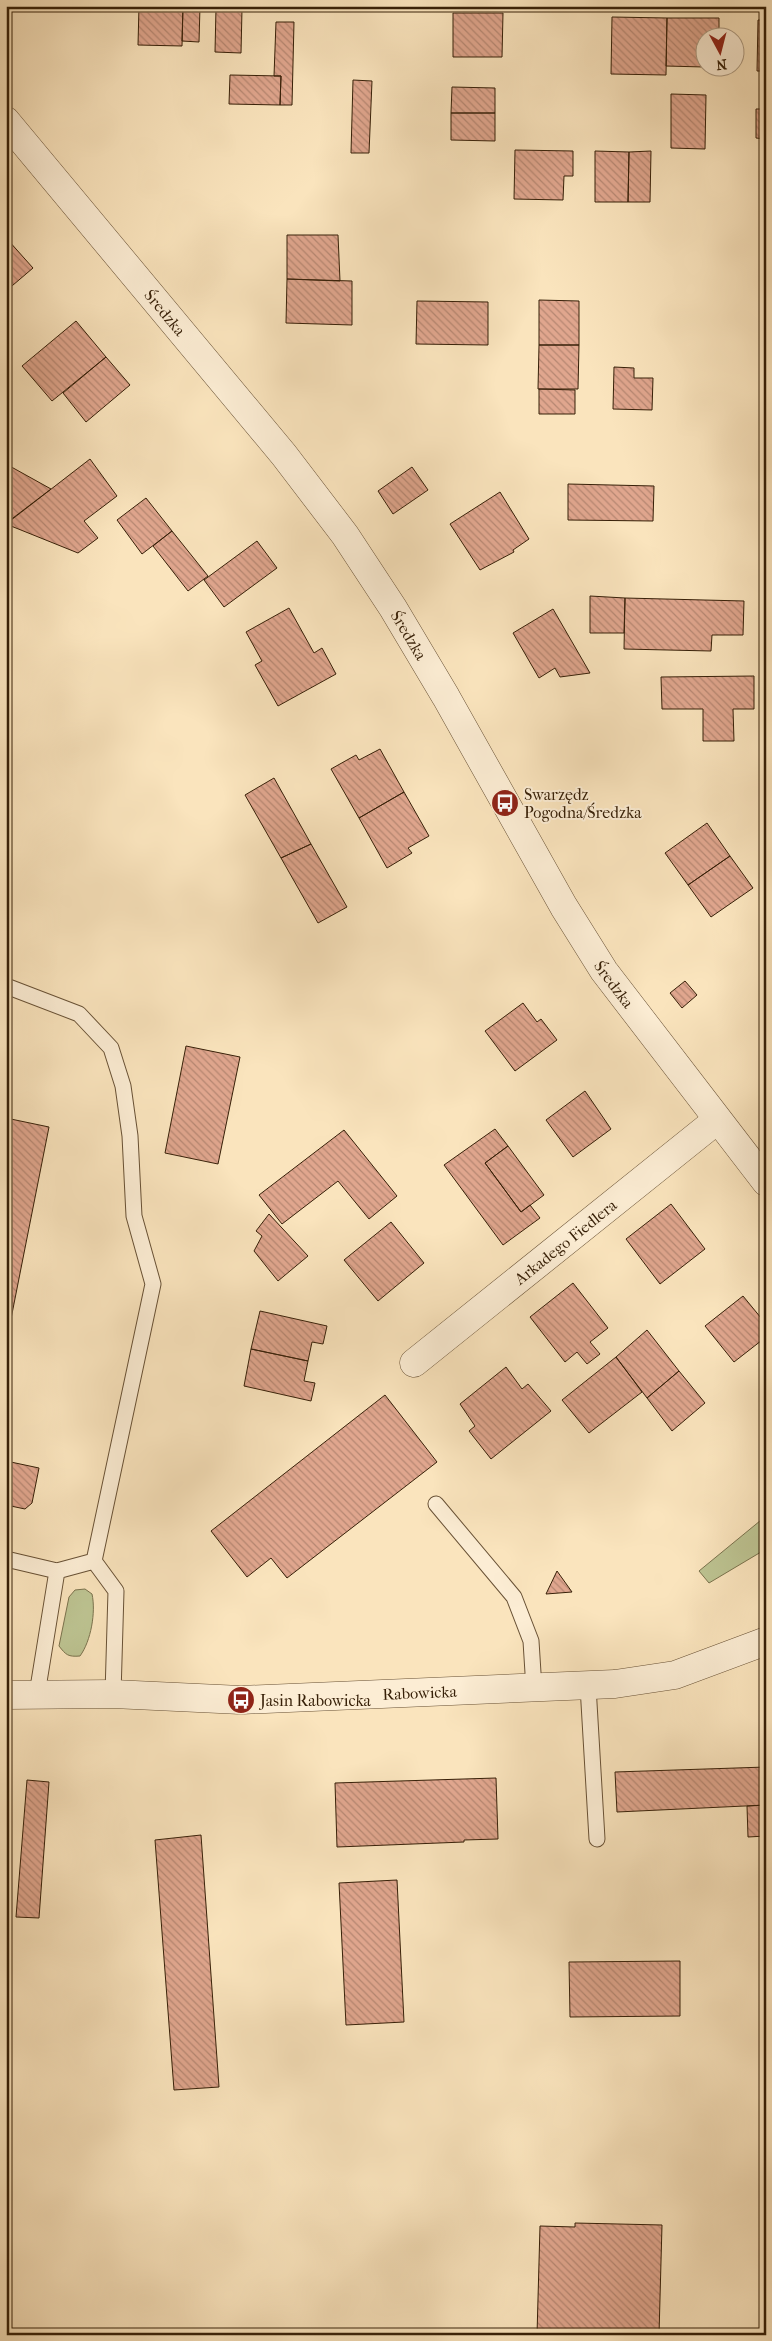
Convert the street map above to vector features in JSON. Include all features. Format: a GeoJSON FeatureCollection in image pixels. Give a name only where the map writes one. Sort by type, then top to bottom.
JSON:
{"type":"FeatureCollection","features":[{"type":"Feature","properties":{"kind":"street","name":"Średzka"},"geometry":{"type":"LineString","coordinates":[[6,121],[284,455],[345,536],[403,624],[564,907],[594,955],[717,1120],[766,1182]]}},
{"type":"Feature","properties":{"kind":"street","name":"Arkadego Fiedlera"},"geometry":{"type":"LineString","coordinates":[[414,1362],[717,1120]]}},
{"type":"Feature","properties":{"kind":"street","name":"Rabowicka"},"geometry":{"type":"LineString","coordinates":[[6,1695],[113,1694],[241,1700],[588,1686],[675,1675],[766,1641]]}},
{"type":"Feature","properties":{"kind":"lane"},"geometry":{"type":"LineString","coordinates":[[6,986],[79,1014],[111,1048],[123,1086],[130,1136],[134,1216],[153,1284],[94,1561],[116,1591],[113,1694]]}},
{"type":"Feature","properties":{"kind":"lane"},"geometry":{"type":"LineString","coordinates":[[436,1504],[514,1597],[532,1641],[534,1689]]}},
{"type":"Feature","properties":{"kind":"lane"},"geometry":{"type":"LineString","coordinates":[[6,1558],[56,1571],[94,1561]]}},
{"type":"Feature","properties":{"kind":"lane"},"geometry":{"type":"LineString","coordinates":[[38,1694],[56,1571]]}},
{"type":"Feature","properties":{"kind":"lane"},"geometry":{"type":"LineString","coordinates":[[588,1686],[598,1839]]}},
{"type":"Feature","properties":{"kind":"green space"},"geometry":{"type":"Polygon","coordinates":[[[766,1516],[766,1549],[709,1583],[699,1571],[766,1516]]]}},
{"type":"Feature","properties":{"kind":"green space"},"geometry":{"type":"Polygon","coordinates":[[[85,1589],[92,1594],[93,1601],[90,1635],[80,1656],[70,1656],[59,1646],[69,1597],[75,1590],[85,1589]]]}},
{"type":"Feature","properties":{"kind":"building"},"geometry":{"type":"Polygon","coordinates":[[[139,6],[183,6],[182,46],[138,45],[139,6]]]}},
{"type":"Feature","properties":{"kind":"building"},"geometry":{"type":"Polygon","coordinates":[[[183,6],[200,6],[199,42],[182,41],[183,6]]]}},
{"type":"Feature","properties":{"kind":"building"},"geometry":{"type":"Polygon","coordinates":[[[216,8],[242,9],[241,53],[215,52],[216,8]]]}},
{"type":"Feature","properties":{"kind":"building"},"geometry":{"type":"Polygon","coordinates":[[[453,13],[503,13],[502,57],[453,57],[453,13]]]}},
{"type":"Feature","properties":{"kind":"building"},"geometry":{"type":"Polygon","coordinates":[[[612,17],[667,18],[666,75],[611,74],[612,17]]]}},
{"type":"Feature","properties":{"kind":"building"},"geometry":{"type":"Polygon","coordinates":[[[667,18],[719,18],[719,28],[694,28],[694,67],[666,66],[667,18]]]}},
{"type":"Feature","properties":{"kind":"building"},"geometry":{"type":"Polygon","coordinates":[[[758,20],[766,20],[766,71],[757,71],[758,20]]]}},
{"type":"Feature","properties":{"kind":"building"},"geometry":{"type":"Polygon","coordinates":[[[276,22],[294,22],[292,105],[280,105],[281,76],[274,76],[276,22]]]}},
{"type":"Feature","properties":{"kind":"building"},"geometry":{"type":"Polygon","coordinates":[[[230,75],[281,76],[280,105],[229,104],[230,75]]]}},
{"type":"Feature","properties":{"kind":"building"},"geometry":{"type":"Polygon","coordinates":[[[353,80],[372,81],[369,153],[351,153],[353,80]]]}},
{"type":"Feature","properties":{"kind":"building"},"geometry":{"type":"Polygon","coordinates":[[[452,87],[495,88],[495,113],[451,113],[452,87]]]}},
{"type":"Feature","properties":{"kind":"building"},"geometry":{"type":"Polygon","coordinates":[[[671,94],[706,95],[705,149],[671,148],[671,94]]]}},
{"type":"Feature","properties":{"kind":"building"},"geometry":{"type":"Polygon","coordinates":[[[756,109],[766,109],[766,139],[756,138],[756,109]]]}},
{"type":"Feature","properties":{"kind":"building"},"geometry":{"type":"Polygon","coordinates":[[[451,113],[495,113],[495,141],[451,140],[451,113]]]}},
{"type":"Feature","properties":{"kind":"building"},"geometry":{"type":"Polygon","coordinates":[[[515,150],[573,151],[573,176],[564,176],[563,200],[514,199],[515,150]]]}},
{"type":"Feature","properties":{"kind":"building"},"geometry":{"type":"Polygon","coordinates":[[[595,151],[629,152],[628,202],[595,202],[595,151]]]}},
{"type":"Feature","properties":{"kind":"building"},"geometry":{"type":"Polygon","coordinates":[[[651,151],[650,202],[628,202],[629,152],[651,151]]]}},
{"type":"Feature","properties":{"kind":"building"},"geometry":{"type":"Polygon","coordinates":[[[287,235],[338,235],[340,281],[287,279],[287,235]]]}},
{"type":"Feature","properties":{"kind":"building"},"geometry":{"type":"Polygon","coordinates":[[[8,240],[33,268],[6,291],[6,242],[8,240]]]}},
{"type":"Feature","properties":{"kind":"building"},"geometry":{"type":"Polygon","coordinates":[[[287,279],[352,281],[352,325],[286,323],[287,279]]]}},
{"type":"Feature","properties":{"kind":"building"},"geometry":{"type":"Polygon","coordinates":[[[539,300],[579,301],[579,345],[539,345],[539,300]]]}},
{"type":"Feature","properties":{"kind":"building"},"geometry":{"type":"Polygon","coordinates":[[[417,301],[488,302],[488,345],[416,344],[417,301]]]}},
{"type":"Feature","properties":{"kind":"building"},"geometry":{"type":"Polygon","coordinates":[[[76,321],[106,357],[52,401],[22,366],[76,321]]]}},
{"type":"Feature","properties":{"kind":"building"},"geometry":{"type":"Polygon","coordinates":[[[539,345],[579,345],[578,389],[538,389],[539,345]]]}},
{"type":"Feature","properties":{"kind":"building"},"geometry":{"type":"Polygon","coordinates":[[[106,357],[130,385],[86,422],[63,393],[106,357]]]}},
{"type":"Feature","properties":{"kind":"building"},"geometry":{"type":"Polygon","coordinates":[[[614,367],[634,368],[634,378],[653,378],[652,410],[613,409],[614,367]]]}},
{"type":"Feature","properties":{"kind":"building"},"geometry":{"type":"Polygon","coordinates":[[[539,389],[575,390],[575,414],[539,414],[539,389]]]}},
{"type":"Feature","properties":{"kind":"building"},"geometry":{"type":"Polygon","coordinates":[[[90,459],[117,496],[84,521],[98,538],[78,553],[6,524],[90,459]]]}},
{"type":"Feature","properties":{"kind":"building"},"geometry":{"type":"Polygon","coordinates":[[[6,464],[51,489],[9,521],[6,519],[6,464]]]}},
{"type":"Feature","properties":{"kind":"building"},"geometry":{"type":"Polygon","coordinates":[[[412,467],[428,490],[393,514],[378,491],[412,467]]]}},
{"type":"Feature","properties":{"kind":"building"},"geometry":{"type":"Polygon","coordinates":[[[568,484],[654,486],[653,521],[568,520],[568,484]]]}},
{"type":"Feature","properties":{"kind":"building"},"geometry":{"type":"Polygon","coordinates":[[[500,492],[529,539],[513,550],[514,552],[480,570],[450,524],[500,492]]]}},
{"type":"Feature","properties":{"kind":"building"},"geometry":{"type":"Polygon","coordinates":[[[146,498],[172,531],[142,554],[117,520],[146,498]]]}},
{"type":"Feature","properties":{"kind":"building"},"geometry":{"type":"Polygon","coordinates":[[[172,531],[208,576],[188,591],[153,546],[172,531]]]}},
{"type":"Feature","properties":{"kind":"building"},"geometry":{"type":"Polygon","coordinates":[[[257,541],[277,568],[224,607],[204,580],[257,541]]]}},
{"type":"Feature","properties":{"kind":"building"},"geometry":{"type":"Polygon","coordinates":[[[590,596],[625,598],[624,633],[590,633],[590,596]]]}},
{"type":"Feature","properties":{"kind":"building"},"geometry":{"type":"Polygon","coordinates":[[[625,598],[744,601],[743,635],[712,635],[711,651],[624,649],[625,598]]]}},
{"type":"Feature","properties":{"kind":"building"},"geometry":{"type":"Polygon","coordinates":[[[289,608],[314,653],[322,648],[336,674],[278,706],[255,665],[262,661],[246,632],[289,608]]]}},
{"type":"Feature","properties":{"kind":"building"},"geometry":{"type":"Polygon","coordinates":[[[553,609],[590,673],[560,677],[555,668],[539,678],[513,633],[553,609]]]}},
{"type":"Feature","properties":{"kind":"building"},"geometry":{"type":"Polygon","coordinates":[[[754,676],[754,709],[733,709],[734,741],[703,741],[703,709],[662,709],[661,677],[754,676]]]}},
{"type":"Feature","properties":{"kind":"building"},"geometry":{"type":"Polygon","coordinates":[[[380,749],[404,792],[359,818],[331,769],[356,755],[359,760],[380,749]]]}},
{"type":"Feature","properties":{"kind":"building"},"geometry":{"type":"Polygon","coordinates":[[[274,778],[311,844],[281,858],[245,795],[274,778]]]}},
{"type":"Feature","properties":{"kind":"building"},"geometry":{"type":"Polygon","coordinates":[[[404,792],[429,836],[408,848],[412,853],[387,868],[359,818],[404,792]]]}},
{"type":"Feature","properties":{"kind":"building"},"geometry":{"type":"Polygon","coordinates":[[[707,823],[730,856],[688,885],[665,853],[707,823]]]}},
{"type":"Feature","properties":{"kind":"building"},"geometry":{"type":"Polygon","coordinates":[[[311,844],[347,907],[318,923],[281,858],[311,844]]]}},
{"type":"Feature","properties":{"kind":"building"},"geometry":{"type":"Polygon","coordinates":[[[730,856],[753,888],[711,917],[688,885],[730,856]]]}},
{"type":"Feature","properties":{"kind":"building"},"geometry":{"type":"Polygon","coordinates":[[[685,981],[697,995],[682,1008],[670,993],[685,981]]]}},
{"type":"Feature","properties":{"kind":"building"},"geometry":{"type":"Polygon","coordinates":[[[523,1003],[537,1022],[541,1019],[557,1040],[515,1071],[485,1031],[523,1003]]]}},
{"type":"Feature","properties":{"kind":"building"},"geometry":{"type":"Polygon","coordinates":[[[186,1046],[240,1057],[218,1164],[165,1153],[186,1046]]]}},
{"type":"Feature","properties":{"kind":"building"},"geometry":{"type":"Polygon","coordinates":[[[585,1091],[611,1129],[573,1157],[546,1120],[585,1091]]]}},
{"type":"Feature","properties":{"kind":"building"},"geometry":{"type":"Polygon","coordinates":[[[6,1118],[49,1127],[6,1344],[6,1118]]]}},
{"type":"Feature","properties":{"kind":"building"},"geometry":{"type":"Polygon","coordinates":[[[495,1129],[508,1146],[485,1163],[521,1212],[530,1205],[540,1218],[503,1245],[444,1165],[495,1129]]]}},
{"type":"Feature","properties":{"kind":"building"},"geometry":{"type":"Polygon","coordinates":[[[344,1130],[397,1196],[369,1219],[338,1181],[282,1224],[259,1195],[344,1130]]]}},
{"type":"Feature","properties":{"kind":"building"},"geometry":{"type":"Polygon","coordinates":[[[508,1146],[544,1195],[521,1212],[485,1163],[508,1146]]]}},
{"type":"Feature","properties":{"kind":"building"},"geometry":{"type":"Polygon","coordinates":[[[671,1204],[705,1249],[660,1284],[626,1239],[671,1204]]]}},
{"type":"Feature","properties":{"kind":"building"},"geometry":{"type":"Polygon","coordinates":[[[269,1214],[308,1256],[278,1281],[254,1251],[262,1236],[256,1231],[269,1214]]]}},
{"type":"Feature","properties":{"kind":"building"},"geometry":{"type":"Polygon","coordinates":[[[391,1222],[424,1263],[378,1301],[344,1260],[391,1222]]]}},
{"type":"Feature","properties":{"kind":"building"},"geometry":{"type":"Polygon","coordinates":[[[573,1283],[608,1328],[590,1342],[600,1354],[587,1364],[577,1352],[565,1362],[530,1317],[573,1283]]]}},
{"type":"Feature","properties":{"kind":"building"},"geometry":{"type":"Polygon","coordinates":[[[743,1296],[766,1324],[766,1337],[734,1362],[705,1326],[743,1296]]]}},
{"type":"Feature","properties":{"kind":"building"},"geometry":{"type":"Polygon","coordinates":[[[260,1311],[327,1326],[323,1344],[312,1342],[308,1361],[251,1349],[260,1311]]]}},
{"type":"Feature","properties":{"kind":"building"},"geometry":{"type":"Polygon","coordinates":[[[647,1330],[679,1371],[647,1398],[616,1357],[647,1330]]]}},
{"type":"Feature","properties":{"kind":"building"},"geometry":{"type":"Polygon","coordinates":[[[251,1349],[308,1361],[304,1381],[315,1383],[311,1401],[244,1386],[251,1349]]]}},
{"type":"Feature","properties":{"kind":"building"},"geometry":{"type":"Polygon","coordinates":[[[616,1357],[642,1392],[589,1433],[562,1400],[616,1357]]]}},
{"type":"Feature","properties":{"kind":"building"},"geometry":{"type":"Polygon","coordinates":[[[506,1367],[522,1389],[528,1384],[551,1411],[491,1459],[469,1431],[475,1426],[460,1404],[506,1367]]]}},
{"type":"Feature","properties":{"kind":"building"},"geometry":{"type":"Polygon","coordinates":[[[679,1371],[705,1403],[672,1431],[647,1398],[679,1371]]]}},
{"type":"Feature","properties":{"kind":"building"},"geometry":{"type":"Polygon","coordinates":[[[385,1395],[437,1462],[287,1578],[271,1558],[247,1577],[211,1531],[385,1395]]]}},
{"type":"Feature","properties":{"kind":"building"},"geometry":{"type":"Polygon","coordinates":[[[6,1461],[39,1468],[32,1503],[25,1509],[6,1505],[6,1461]]]}},
{"type":"Feature","properties":{"kind":"building"},"geometry":{"type":"Polygon","coordinates":[[[557,1571],[572,1592],[546,1594],[557,1571]]]}},
{"type":"Feature","properties":{"kind":"building"},"geometry":{"type":"Polygon","coordinates":[[[766,1767],[766,1805],[617,1812],[615,1772],[766,1767]]]}},
{"type":"Feature","properties":{"kind":"building"},"geometry":{"type":"Polygon","coordinates":[[[496,1778],[498,1839],[337,1847],[335,1783],[496,1778]]]}},
{"type":"Feature","properties":{"kind":"building"},"geometry":{"type":"Polygon","coordinates":[[[27,1780],[49,1782],[39,1918],[16,1917],[27,1780]]]}},
{"type":"Feature","properties":{"kind":"building"},"geometry":{"type":"Polygon","coordinates":[[[766,1805],[766,1836],[748,1837],[747,1806],[766,1805]]]}},
{"type":"Feature","properties":{"kind":"building"},"geometry":{"type":"Polygon","coordinates":[[[201,1835],[219,2087],[174,2090],[155,1840],[201,1835]]]}},
{"type":"Feature","properties":{"kind":"building"},"geometry":{"type":"Polygon","coordinates":[[[397,1880],[404,2022],[346,2025],[339,1883],[397,1880]]]}},
{"type":"Feature","properties":{"kind":"building"},"geometry":{"type":"Polygon","coordinates":[[[680,1961],[680,2016],[570,2017],[569,1962],[680,1961]]]}},
{"type":"Feature","properties":{"kind":"building"},"geometry":{"type":"Polygon","coordinates":[[[575,2223],[662,2225],[659,2335],[537,2335],[540,2226],[575,2227],[575,2223]]]}},
{"type":"Feature","properties":{"kind":"place","name":"Swarzędz Pogodna/Średzka"},"geometry":{"type":"Point","coordinates":[505,803]}},
{"type":"Feature","properties":{"kind":"place","name":"Jasin Rabowicka"},"geometry":{"type":"Point","coordinates":[241,1700]}}]}
